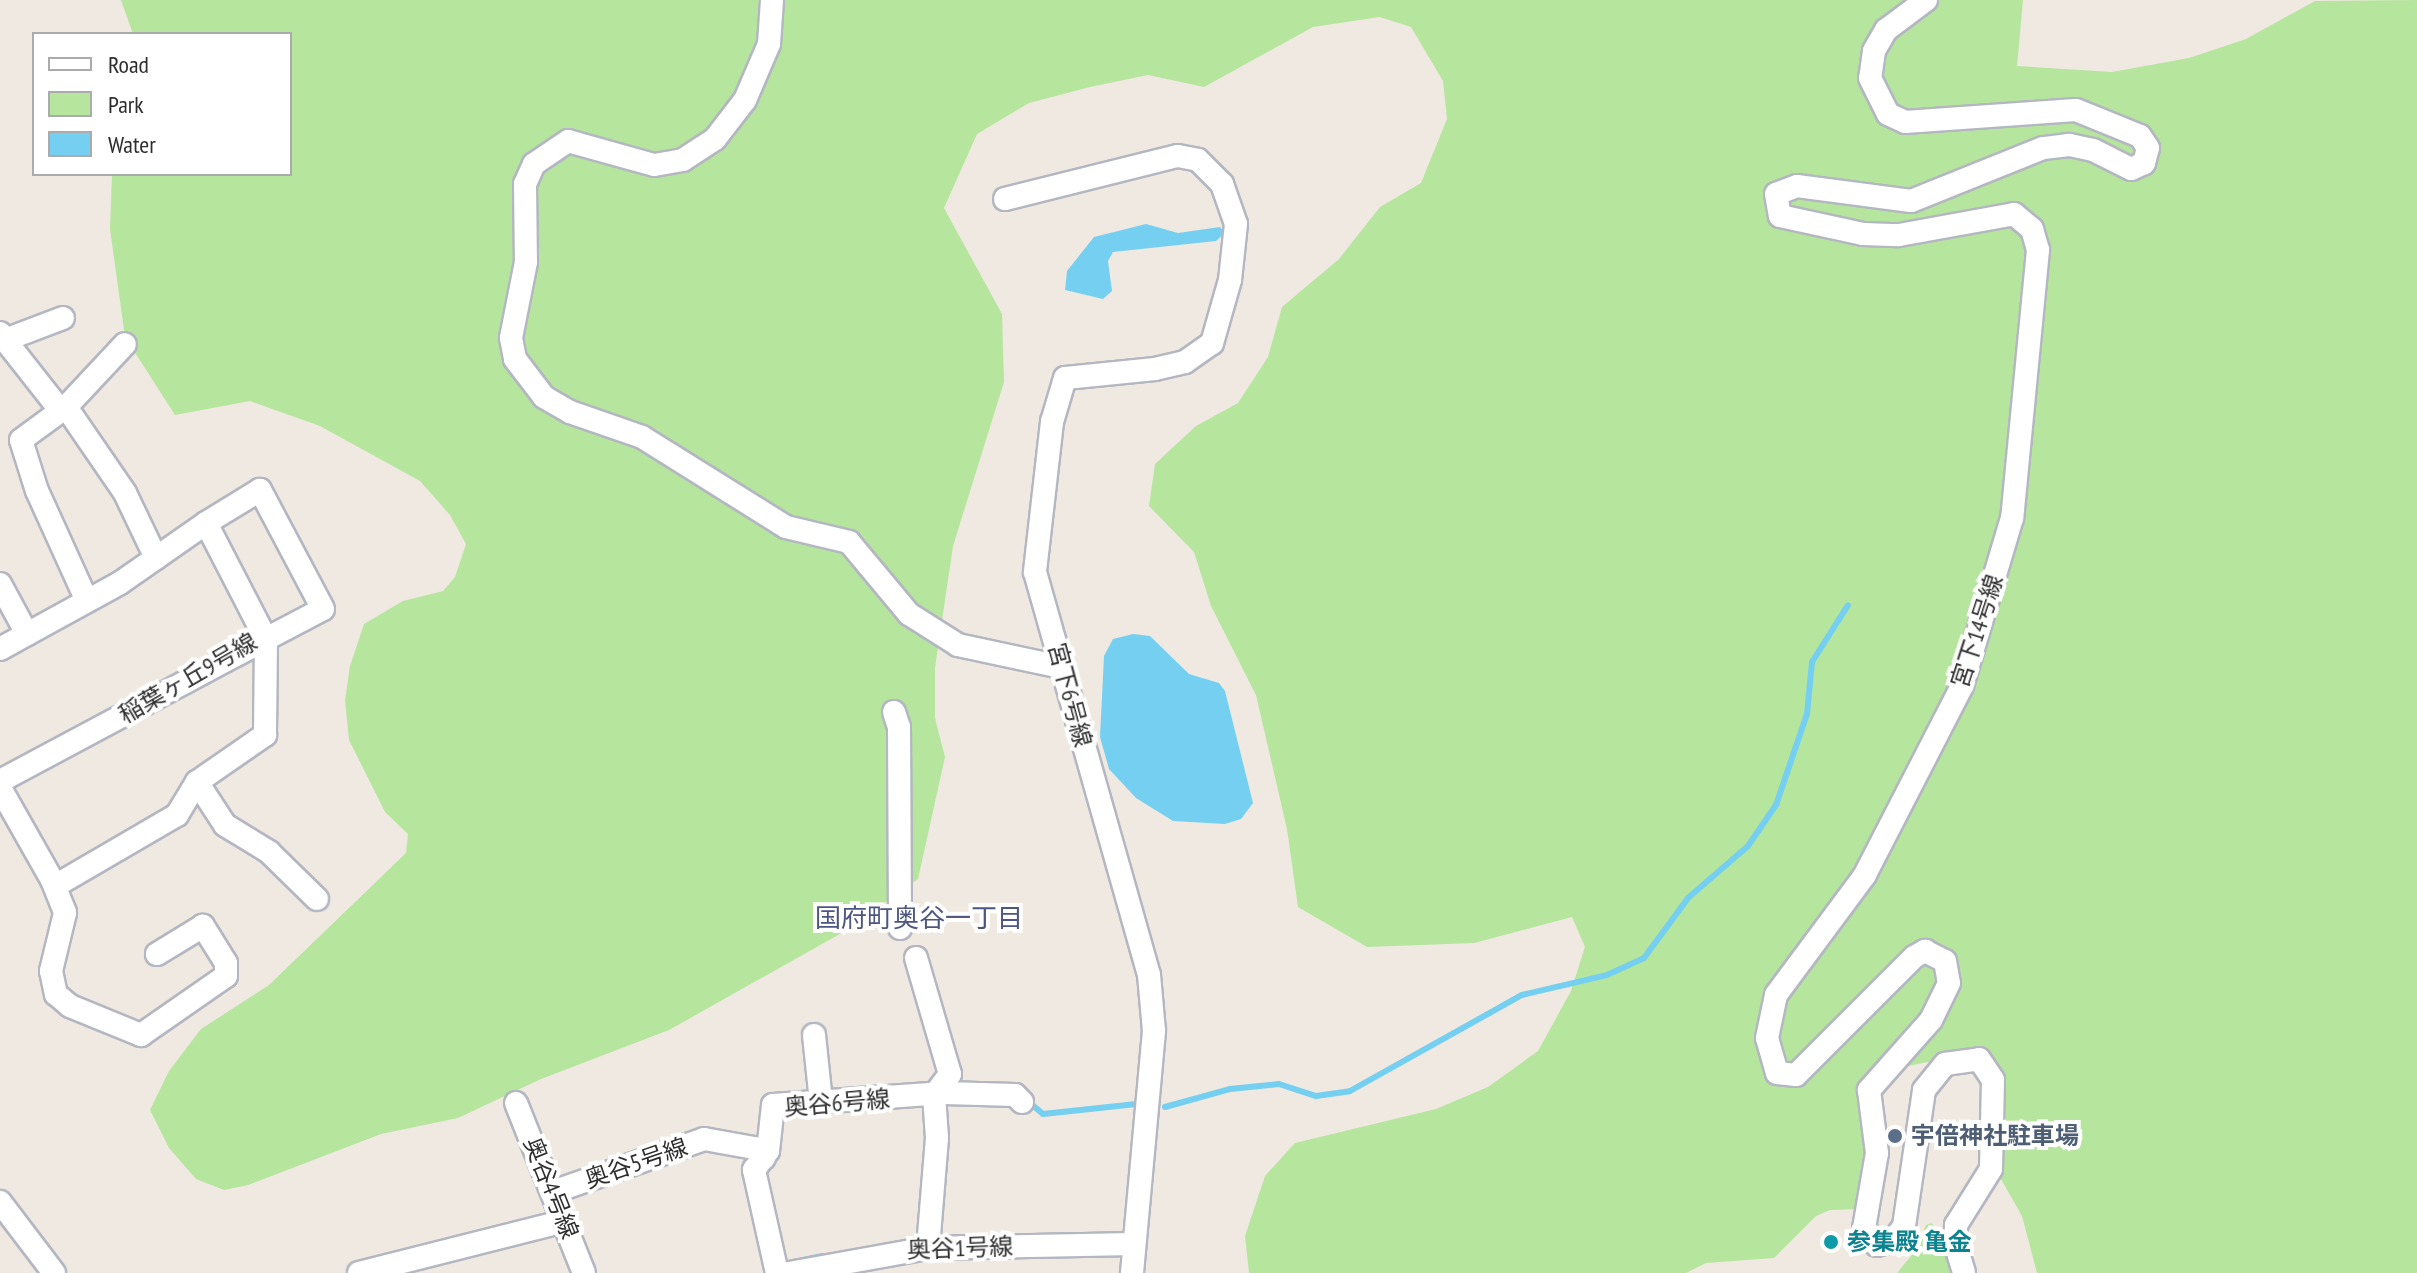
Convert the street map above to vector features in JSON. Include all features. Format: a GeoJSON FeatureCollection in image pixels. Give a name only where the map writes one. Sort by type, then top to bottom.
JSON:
{"type":"FeatureCollection","features":[{"type":"Feature","properties":{"kind":"street"},"geometry":{"type":"LineString","coordinates":[[772,0],[769,44],[745,100],[715,139],[683,160],[654,165],[568,141],[534,164],[525,184],[526,262],[511,338],[515,359],[544,397],[570,412],[642,437],[786,527],[849,542],[909,614],[958,645],[1061,667]]}},
{"type":"Feature","properties":{"kind":"street","name":"宮下14号線"},"geometry":{"type":"LineString","coordinates":[[1926,0],[1886,30],[1874,51],[1870,78],[1888,114],[1905,122],[2076,110],[2140,136],[2148,148],[2144,163],[2131,169],[2093,150],[2069,145],[2043,148],[1911,201],[1797,186],[1776,194],[1780,216],[1863,234],[1899,235],[2014,214],[2032,229],[2038,250],[2012,518],[1962,686],[1865,875],[1792,966],[1776,995],[1767,1038],[1777,1073],[1796,1075],[1914,957],[1925,951],[1945,961],[1949,983],[1931,1020],[1869,1090],[1877,1153],[1864,1228],[1877,1245],[1899,1233],[1924,1090],[1945,1064],[1979,1059],[1989,1067],[1994,1093],[1991,1169],[1956,1225],[1955,1243],[1964,1273]]}},
{"type":"Feature","properties":{"kind":"street","name":"宮下6号線"},"geometry":{"type":"LineString","coordinates":[[1005,199],[1178,156],[1198,160],[1222,184],[1235,235],[1230,280],[1212,343],[1185,362],[1155,369],[1065,378],[1052,422],[1035,572],[1149,975],[1154,1031],[1132,1273]]}},
{"type":"Feature","properties":{"kind":"street"},"geometry":{"type":"LineString","coordinates":[[63,318],[2,337],[57,406],[66,407],[125,493],[156,558]]}},
{"type":"Feature","properties":{"kind":"street"},"geometry":{"type":"LineString","coordinates":[[87,601],[37,491],[21,440],[66,407],[125,344]]}},
{"type":"Feature","properties":{"kind":"street"},"geometry":{"type":"LineString","coordinates":[[0,649],[87,601],[260,490],[323,609],[266,639],[265,735],[197,782],[177,815],[55,886]]}},
{"type":"Feature","properties":{"kind":"street","name":"稲葉ヶ丘9号線"},"geometry":{"type":"LineString","coordinates":[[0,781],[266,639],[206,523]]}},
{"type":"Feature","properties":{"kind":"street"},"geometry":{"type":"LineString","coordinates":[[0,584],[27,634]]}},
{"type":"Feature","properties":{"kind":"street"},"geometry":{"type":"LineString","coordinates":[[894,712],[899,727],[900,928]]}},
{"type":"Feature","properties":{"kind":"street"},"geometry":{"type":"LineString","coordinates":[[197,782],[225,825],[269,852],[317,899]]}},
{"type":"Feature","properties":{"kind":"street"},"geometry":{"type":"LineString","coordinates":[[0,788],[55,886],[65,913],[51,982],[70,1006],[141,1035],[226,976],[226,963],[203,926],[157,954]]}},
{"type":"Feature","properties":{"kind":"street"},"geometry":{"type":"LineString","coordinates":[[916,958],[949,1064],[947,1081],[934,1095],[937,1138],[928,1248]]}},
{"type":"Feature","properties":{"kind":"street"},"geometry":{"type":"LineString","coordinates":[[814,1035],[821,1102]]}},
{"type":"Feature","properties":{"kind":"street","name":"奥谷6号線"},"geometry":{"type":"LineString","coordinates":[[777,1273],[754,1170],[764,1158],[773,1105],[934,1095],[1015,1095],[1022,1102]]}},
{"type":"Feature","properties":{"kind":"street","name":"奥谷4号線"},"geometry":{"type":"LineString","coordinates":[[516,1103],[584,1273]]}},
{"type":"Feature","properties":{"kind":"street","name":"奥谷5号線"},"geometry":{"type":"LineString","coordinates":[[553,1192],[704,1139],[754,1148],[764,1158]]}},
{"type":"Feature","properties":{"kind":"street"},"geometry":{"type":"LineString","coordinates":[[0,1202],[54,1273]]}},
{"type":"Feature","properties":{"kind":"street"},"geometry":{"type":"LineString","coordinates":[[359,1273],[564,1221]]}},
{"type":"Feature","properties":{"kind":"street","name":"奥谷1号線"},"geometry":{"type":"LineString","coordinates":[[789,1273],[928,1248],[1134,1244]]}},
{"type":"Feature","properties":{"kind":"green space"},"geometry":{"type":"Polygon","coordinates":[[[121,0],[2023,0],[2017,66],[2112,72],[2189,58],[2246,39],[2315,1],[2417,0],[2417,1273],[2037,1273],[2022,1216],[1997,1172],[2002,1084],[1952,1057],[1874,1073],[1873,1155],[1860,1209],[1830,1210],[1816,1216],[1774,1258],[1706,1263],[1686,1273],[1249,1273],[1245,1236],[1265,1176],[1295,1143],[1436,1109],[1488,1087],[1538,1051],[1571,991],[1585,947],[1572,917],[1474,943],[1367,947],[1298,907],[1287,829],[1256,695],[1211,606],[1194,552],[1149,506],[1155,464],[1196,426],[1238,403],[1268,357],[1282,307],[1339,259],[1380,207],[1421,183],[1447,119],[1443,81],[1411,27],[1380,17],[1313,27],[1204,87],[1148,75],[1090,87],[1029,103],[977,134],[944,208],[1002,314],[1004,382],[953,546],[935,668],[935,718],[945,757],[918,879],[838,935],[669,1030],[541,1079],[458,1118],[381,1134],[248,1185],[224,1190],[196,1179],[169,1148],[150,1110],[169,1071],[201,1029],[269,985],[406,853],[408,834],[385,812],[349,740],[345,700],[350,666],[364,624],[403,601],[443,591],[455,577],[466,544],[450,515],[420,481],[320,426],[250,401],[175,415],[125,337],[110,229],[112,176],[292,176],[292,32],[132,32],[121,0]]]}},
{"type":"Feature","properties":{"kind":"green space"},"geometry":{"type":"Polygon","coordinates":[[[1932,1223],[1959,1273],[1897,1273],[1915,1251],[1926,1225],[1932,1223]]]}},
{"type":"Feature","properties":{"kind":"water"},"geometry":{"type":"Polygon","coordinates":[[[1146,224],[1178,233],[1220,227],[1225,233],[1216,241],[1113,252],[1108,261],[1112,291],[1103,299],[1065,290],[1067,271],[1094,237],[1146,224]]]}},
{"type":"Feature","properties":{"kind":"water"},"geometry":{"type":"Polygon","coordinates":[[[1133,634],[1150,636],[1189,674],[1219,683],[1225,691],[1253,803],[1241,819],[1225,824],[1173,821],[1136,798],[1109,769],[1100,737],[1104,656],[1113,639],[1133,634]]]}},
{"type":"Feature","properties":{"kind":"waterway"},"geometry":{"type":"LineString","coordinates":[[1165,1107],[1230,1089],[1279,1084],[1316,1096],[1350,1091],[1522,995],[1607,975],[1644,958],[1688,898],[1748,846],[1776,805],[1807,714],[1812,662],[1848,605]]}},
{"type":"Feature","properties":{"kind":"waterway"},"geometry":{"type":"LineString","coordinates":[[1030,1103],[1043,1114],[1136,1104]]}},
{"type":"Feature","properties":{"kind":"waterway"},"geometry":{"type":"LineString","coordinates":[[794,1262],[822,1256]]}},
{"type":"Feature","properties":{"kind":"place","name":"宇倍神社駐車場"},"geometry":{"type":"Point","coordinates":[1895,1136]}},
{"type":"Feature","properties":{"kind":"place","name":"参集殿 亀金"},"geometry":{"type":"Point","coordinates":[1831,1242]}},
{"type":"Feature","properties":{"kind":"district","name":"国府町奥谷一丁目"},"geometry":{"type":"Point","coordinates":[919,918]}}]}
